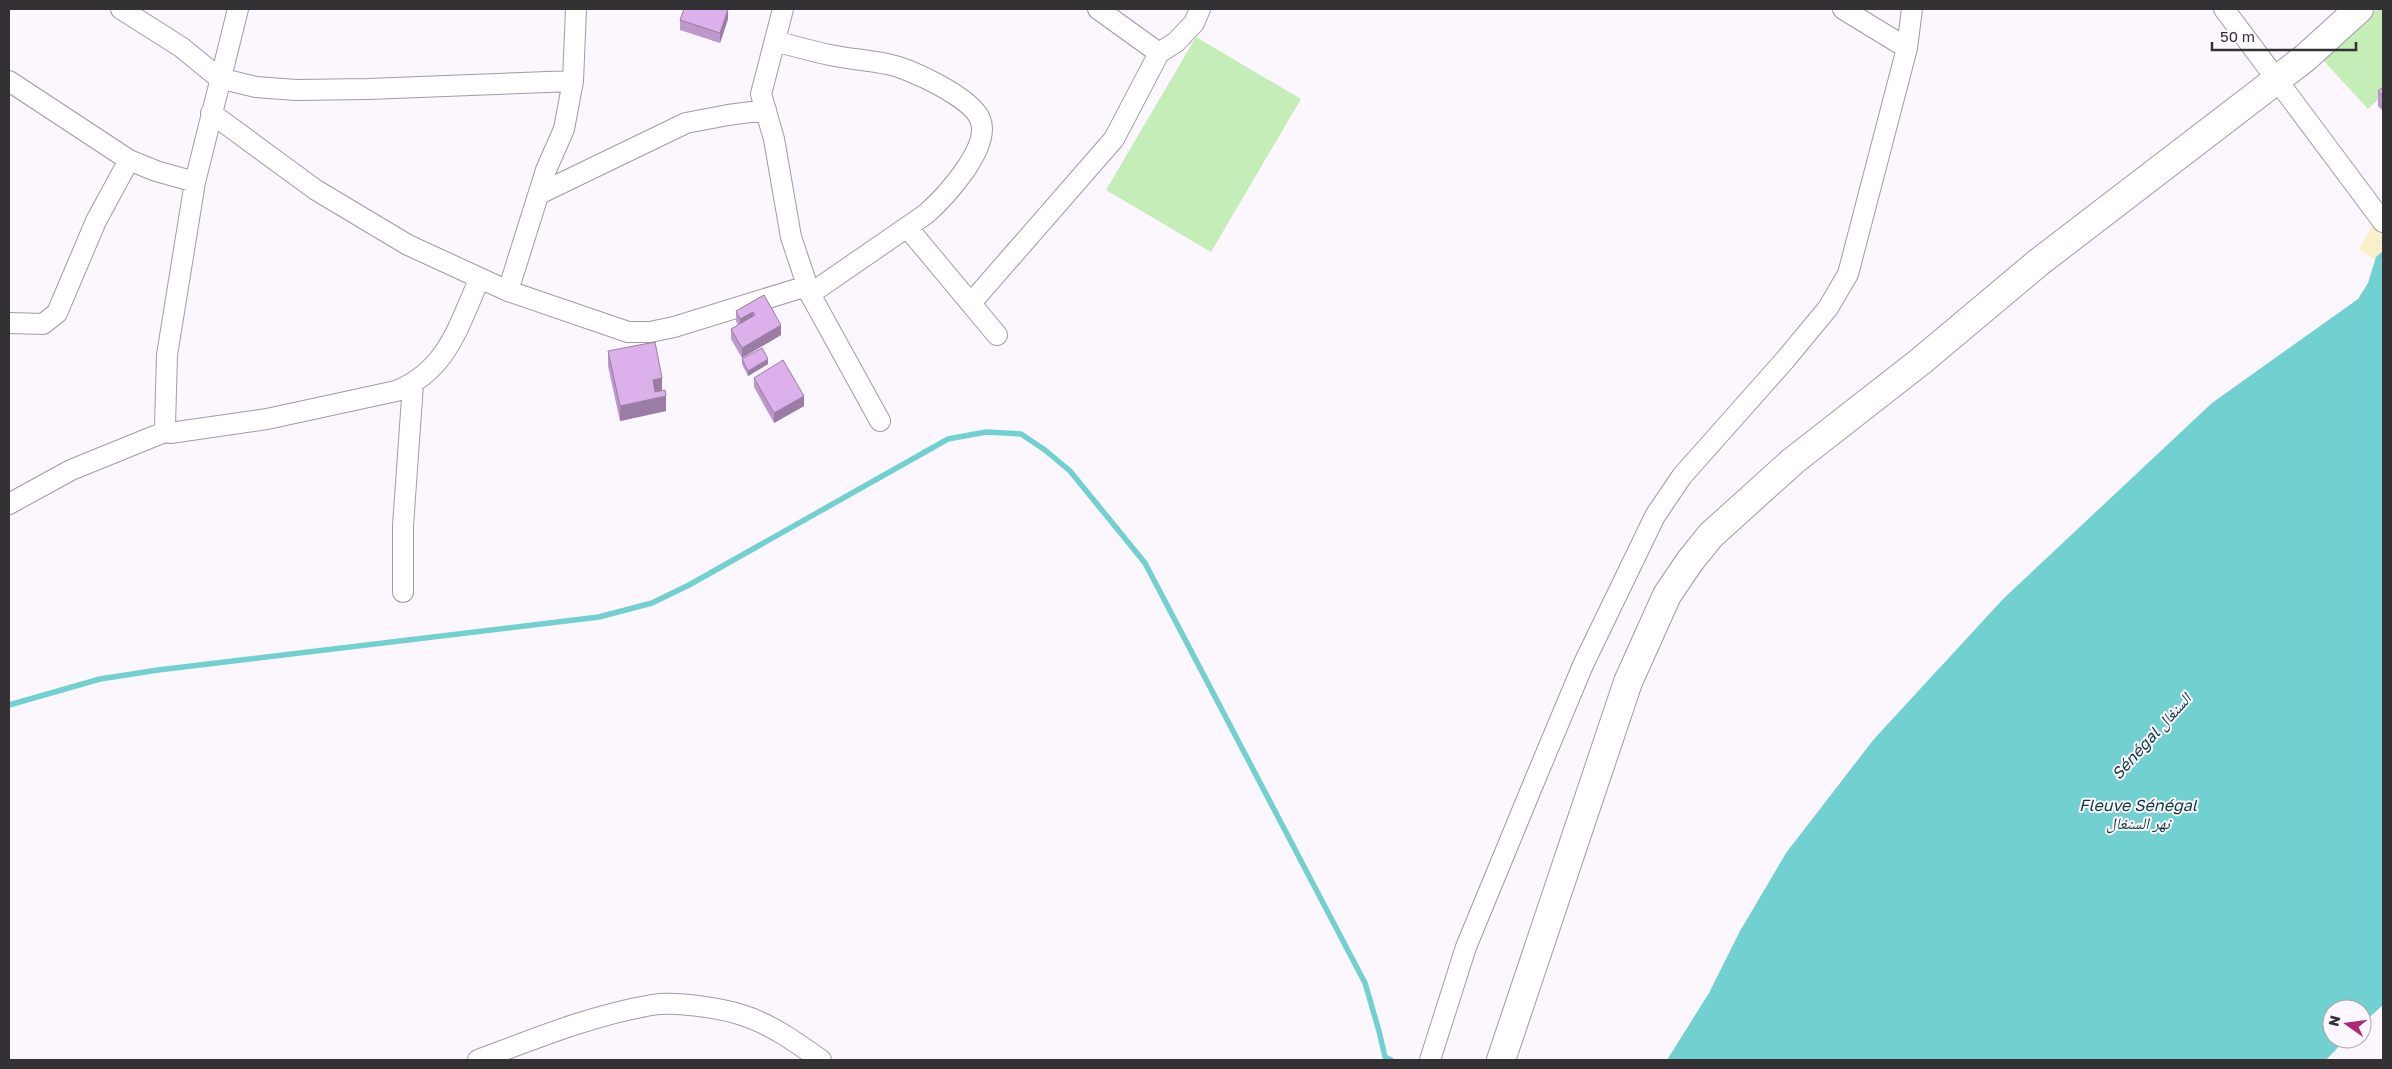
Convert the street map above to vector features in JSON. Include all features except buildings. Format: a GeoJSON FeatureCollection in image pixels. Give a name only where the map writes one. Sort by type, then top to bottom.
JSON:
{"type":"FeatureCollection","features":[{"type":"Feature","properties":{"kind":"street"},"geometry":{"type":"LineString","coordinates":[[122,9],[181,47],[219,78],[245,85],[296,90],[573,81]]}},
{"type":"Feature","properties":{"kind":"street"},"geometry":{"type":"LineString","coordinates":[[167,431],[165,426],[167,355],[195,182],[219,78],[238,9]]}},
{"type":"Feature","properties":{"kind":"street"},"geometry":{"type":"LineString","coordinates":[[508,291],[546,170],[564,129],[573,81],[576,9]]}},
{"type":"Feature","properties":{"kind":"street"},"geometry":{"type":"LineString","coordinates":[[783,9],[762,86],[762,101],[776,147],[791,237],[808,290],[880,422]]}},
{"type":"Feature","properties":{"kind":"street"},"geometry":{"type":"LineString","coordinates":[[1098,9],[1159,53]]}},
{"type":"Feature","properties":{"kind":"street"},"geometry":{"type":"LineString","coordinates":[[971,303],[1114,139],[1159,53],[1176,42],[1194,23],[1200,9]]}},
{"type":"Feature","properties":{"kind":"street"},"geometry":{"type":"LineString","coordinates":[[1842,9],[1907,48]]}},
{"type":"Feature","properties":{"kind":"street"},"geometry":{"type":"LineString","coordinates":[[1430,1060],[1466,947],[1532,787],[1583,664],[1655,516],[1682,476],[1785,360],[1828,308],[1848,274],[1907,48],[1912,9]]}},
{"type":"Feature","properties":{"kind":"street"},"geometry":{"type":"LineString","coordinates":[[2224,9],[2383,222]]}},
{"type":"Feature","properties":{"kind":"street"},"geometry":{"type":"LineString","coordinates":[[1501,1060],[1628,682],[1667,595],[1690,561],[1712,535],[1793,461],[1920,361],[2039,262],[2305,58],[2359,9]]}},
{"type":"Feature","properties":{"kind":"street"},"geometry":{"type":"LineString","coordinates":[[211,113],[316,190],[376,228],[508,291],[628,332],[644,332],[674,327],[808,290],[906,227],[943,199],[979,147],[981,120],[974,109],[945,87],[889,64],[831,56],[775,41]]}},
{"type":"Feature","properties":{"kind":"street"},"geometry":{"type":"LineString","coordinates":[[9,81],[129,160],[156,171],[195,182]]}},
{"type":"Feature","properties":{"kind":"street"},"geometry":{"type":"LineString","coordinates":[[539,194],[686,123],[728,114],[766,110]]}},
{"type":"Feature","properties":{"kind":"street"},"geometry":{"type":"LineString","coordinates":[[9,322],[43,324],[58,314],[96,221],[129,160]]}},
{"type":"Feature","properties":{"kind":"street"},"geometry":{"type":"LineString","coordinates":[[906,227],[997,335]]}},
{"type":"Feature","properties":{"kind":"street"},"geometry":{"type":"LineString","coordinates":[[9,504],[70,470],[167,431],[170,433],[267,419],[396,391],[413,384],[426,374],[447,350],[480,278]]}},
{"type":"Feature","properties":{"kind":"street"},"geometry":{"type":"LineString","coordinates":[[403,592],[403,526],[413,384]]}},
{"type":"Feature","properties":{"kind":"street"},"geometry":{"type":"LineString","coordinates":[[478,1060],[602,1016],[654,1004],[700,1006],[742,1015],[783,1034],[821,1060]]}},
{"type":"Feature","properties":{"kind":"green space"},"geometry":{"type":"Polygon","coordinates":[[[2377,9],[2383,9],[2383,95],[2368,109],[2322,59],[2377,9]]]}},
{"type":"Feature","properties":{"kind":"green space"},"geometry":{"type":"Polygon","coordinates":[[[1196,37],[1301,99],[1211,252],[1106,190],[1196,37]]]}},
{"type":"Feature","properties":{"kind":"sand"},"geometry":{"type":"Polygon","coordinates":[[[2383,207],[2383,264],[2359,250],[2383,207]]]}},
{"type":"Feature","properties":{"kind":"water","name":"Fleuve Sénégal نهر السنغال"},"geometry":{"type":"Polygon","coordinates":[[[2383,251],[2383,1005],[2372,1015],[2372,999],[2322,999],[2322,1049],[2336,1049],[2326,1060],[1667,1060],[1709,993],[1740,931],[1786,853],[1874,739],[2004,598],[2212,403],[2358,299],[2368,283],[2376,257],[2383,251]]]}},
{"type":"Feature","properties":{"kind":"waterway"},"geometry":{"type":"LineString","coordinates":[[9,705],[100,679],[158,670],[599,617],[652,603],[689,585],[948,439],[986,432],[1021,434],[1045,450],[1070,471],[1145,563],[1365,983],[1385,1057],[1391,1060]]}},
{"type":"Feature","properties":{"kind":"water label","name":"Sénégal السنغال"},"geometry":{"type":"Point","coordinates":[2151,736]}}]}
